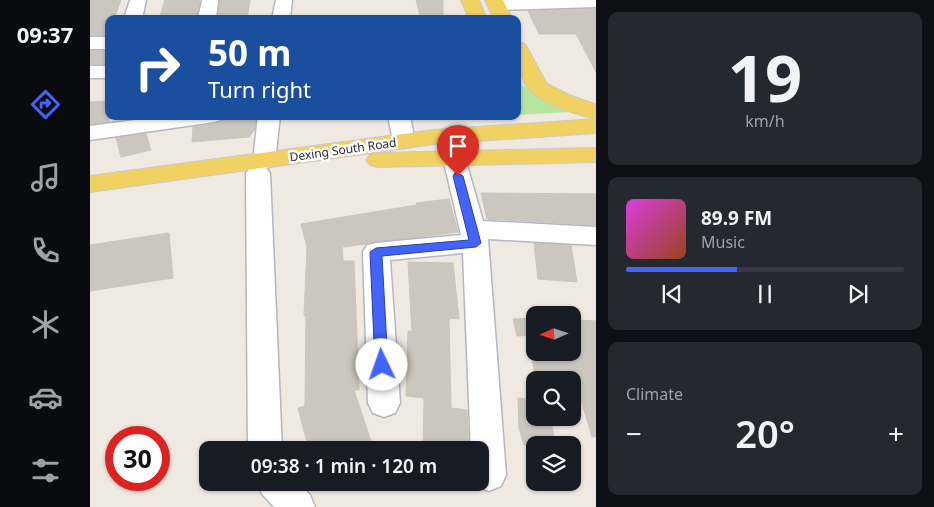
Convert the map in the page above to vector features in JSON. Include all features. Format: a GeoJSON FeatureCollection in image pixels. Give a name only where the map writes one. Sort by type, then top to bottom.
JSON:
{"type":"FeatureCollection","features":[{"type":"Feature","properties":{"kind":"main road"},"geometry":{"type":"LineString","coordinates":[[470,0],[476,15]]}},
{"type":"Feature","properties":{"kind":"main road"},"geometry":{"type":"LineString","coordinates":[[521,54],[539,88],[561,100],[596,114]]}},
{"type":"Feature","properties":{"kind":"main road"},"geometry":{"type":"LineString","coordinates":[[521,118],[596,114]]}},
{"type":"Feature","properties":{"kind":"main road"},"geometry":{"type":"LineString","coordinates":[[454,126],[487,120]]}},
{"type":"Feature","properties":{"kind":"main road","name":"Dexing South Road"},"geometry":{"type":"LineString","coordinates":[[90,194],[261,167],[404,141],[454,126],[476,132],[596,126]]}},
{"type":"Feature","properties":{"kind":"main road","name":"Dexing South Road"},"geometry":{"type":"LineString","coordinates":[[90,184],[261,167],[366,160],[483,146],[596,140]]}},
{"type":"Feature","properties":{"kind":"main road"},"geometry":{"type":"LineString","coordinates":[[366,160],[596,155]]}},
{"type":"Feature","properties":{"kind":"street"},"geometry":{"type":"LineString","coordinates":[[135,15],[138,0]]}},
{"type":"Feature","properties":{"kind":"street"},"geometry":{"type":"LineString","coordinates":[[208,15],[210,0]]}},
{"type":"Feature","properties":{"kind":"street"},"geometry":{"type":"LineString","coordinates":[[282,15],[284,0]]}},
{"type":"Feature","properties":{"kind":"street"},"geometry":{"type":"LineString","coordinates":[[498,8],[574,1],[596,2]]}},
{"type":"Feature","properties":{"kind":"street"},"geometry":{"type":"LineString","coordinates":[[90,43],[105,43]]}},
{"type":"Feature","properties":{"kind":"street"},"geometry":{"type":"LineString","coordinates":[[90,72],[105,72]]}},
{"type":"Feature","properties":{"kind":"street"},"geometry":{"type":"LineString","coordinates":[[90,133],[185,120]]}},
{"type":"Feature","properties":{"kind":"street"},"geometry":{"type":"LineString","coordinates":[[265,441],[261,167],[268,120]]}},
{"type":"Feature","properties":{"kind":"street"},"geometry":{"type":"LineString","coordinates":[[400,120],[404,141]]}},
{"type":"Feature","properties":{"kind":"street"},"geometry":{"type":"LineString","coordinates":[[454,158],[474,236],[487,441]]}},
{"type":"Feature","properties":{"kind":"street"},"geometry":{"type":"LineString","coordinates":[[384,403],[376,252],[474,236],[596,236]]}},
{"type":"Feature","properties":{"kind":"street"},"geometry":{"type":"LineString","coordinates":[[282,491],[297,507]]}},
{"type":"Feature","properties":{"kind":"green space"},"geometry":{"type":"Polygon","coordinates":[[[522,85],[569,112],[521,115],[522,85]]]}},
{"type":"Feature","properties":{"kind":"building"},"geometry":{"type":"Polygon","coordinates":[[[90,0],[121,0],[115,15],[105,15],[105,35],[90,35],[90,0]]]}},
{"type":"Feature","properties":{"kind":"building"},"geometry":{"type":"Polygon","coordinates":[[[165,0],[200,0],[197,15],[160,15],[165,0]]]}},
{"type":"Feature","properties":{"kind":"building"},"geometry":{"type":"Polygon","coordinates":[[[220,0],[250,0],[248,15],[218,15],[220,0]]]}},
{"type":"Feature","properties":{"kind":"building"},"geometry":{"type":"Polygon","coordinates":[[[416,0],[443,0],[443,15],[420,15],[416,0]]]}},
{"type":"Feature","properties":{"kind":"building"},"geometry":{"type":"Polygon","coordinates":[[[596,9],[596,72],[576,34],[539,34],[528,11],[596,9]]]}},
{"type":"Feature","properties":{"kind":"building"},"geometry":{"type":"Polygon","coordinates":[[[90,51],[105,51],[105,64],[90,64],[90,51]]]}},
{"type":"Feature","properties":{"kind":"building"},"geometry":{"type":"Polygon","coordinates":[[[105,101],[105,120],[109,120],[109,122],[90,124],[90,102],[105,101]]]}},
{"type":"Feature","properties":{"kind":"building"},"geometry":{"type":"Polygon","coordinates":[[[222,120],[256,120],[255,129],[249,137],[192,142],[193,127],[215,124],[222,120]]]}},
{"type":"Feature","properties":{"kind":"building"},"geometry":{"type":"Polygon","coordinates":[[[146,134],[151,150],[121,157],[116,138],[146,134]]]}},
{"type":"Feature","properties":{"kind":"building"},"geometry":{"type":"Polygon","coordinates":[[[481,193],[596,194],[596,225],[487,219],[481,193]]]}},
{"type":"Feature","properties":{"kind":"building"},"geometry":{"type":"Polygon","coordinates":[[[449,199],[458,232],[342,247],[343,261],[354,261],[359,390],[354,390],[371,441],[307,441],[298,408],[305,406],[306,316],[304,316],[307,247],[301,224],[417,205],[416,203],[449,199]]]}},
{"type":"Feature","properties":{"kind":"building"},"geometry":{"type":"Polygon","coordinates":[[[169,233],[173,278],[90,291],[90,245],[169,233]]]}},
{"type":"Feature","properties":{"kind":"building"},"geometry":{"type":"Polygon","coordinates":[[[534,243],[571,245],[577,282],[538,279],[534,243]]]}},
{"type":"Feature","properties":{"kind":"building"},"geometry":{"type":"Polygon","coordinates":[[[408,262],[453,263],[459,319],[449,318],[451,408],[467,410],[469,441],[423,441],[424,398],[406,396],[408,331],[412,331],[408,262]]]}},
{"type":"Feature","properties":{"kind":"building"},"geometry":{"type":"Polygon","coordinates":[[[526,318],[526,336],[517,336],[513,319],[526,318]]]}},
{"type":"Feature","properties":{"kind":"building"},"geometry":{"type":"Polygon","coordinates":[[[581,320],[596,321],[596,437],[592,437],[581,400],[581,371],[534,371],[533,361],[581,361],[581,320]]]}},
{"type":"Feature","properties":{"kind":"building"},"geometry":{"type":"Polygon","coordinates":[[[518,398],[526,399],[526,426],[552,426],[554,436],[526,436],[526,445],[524,445],[519,428],[518,398]]]}},
{"type":"Feature","properties":{"kind":"route"},"geometry":{"type":"LineString","coordinates":[[382,365],[376,252],[476,243],[458,176]]}}]}
